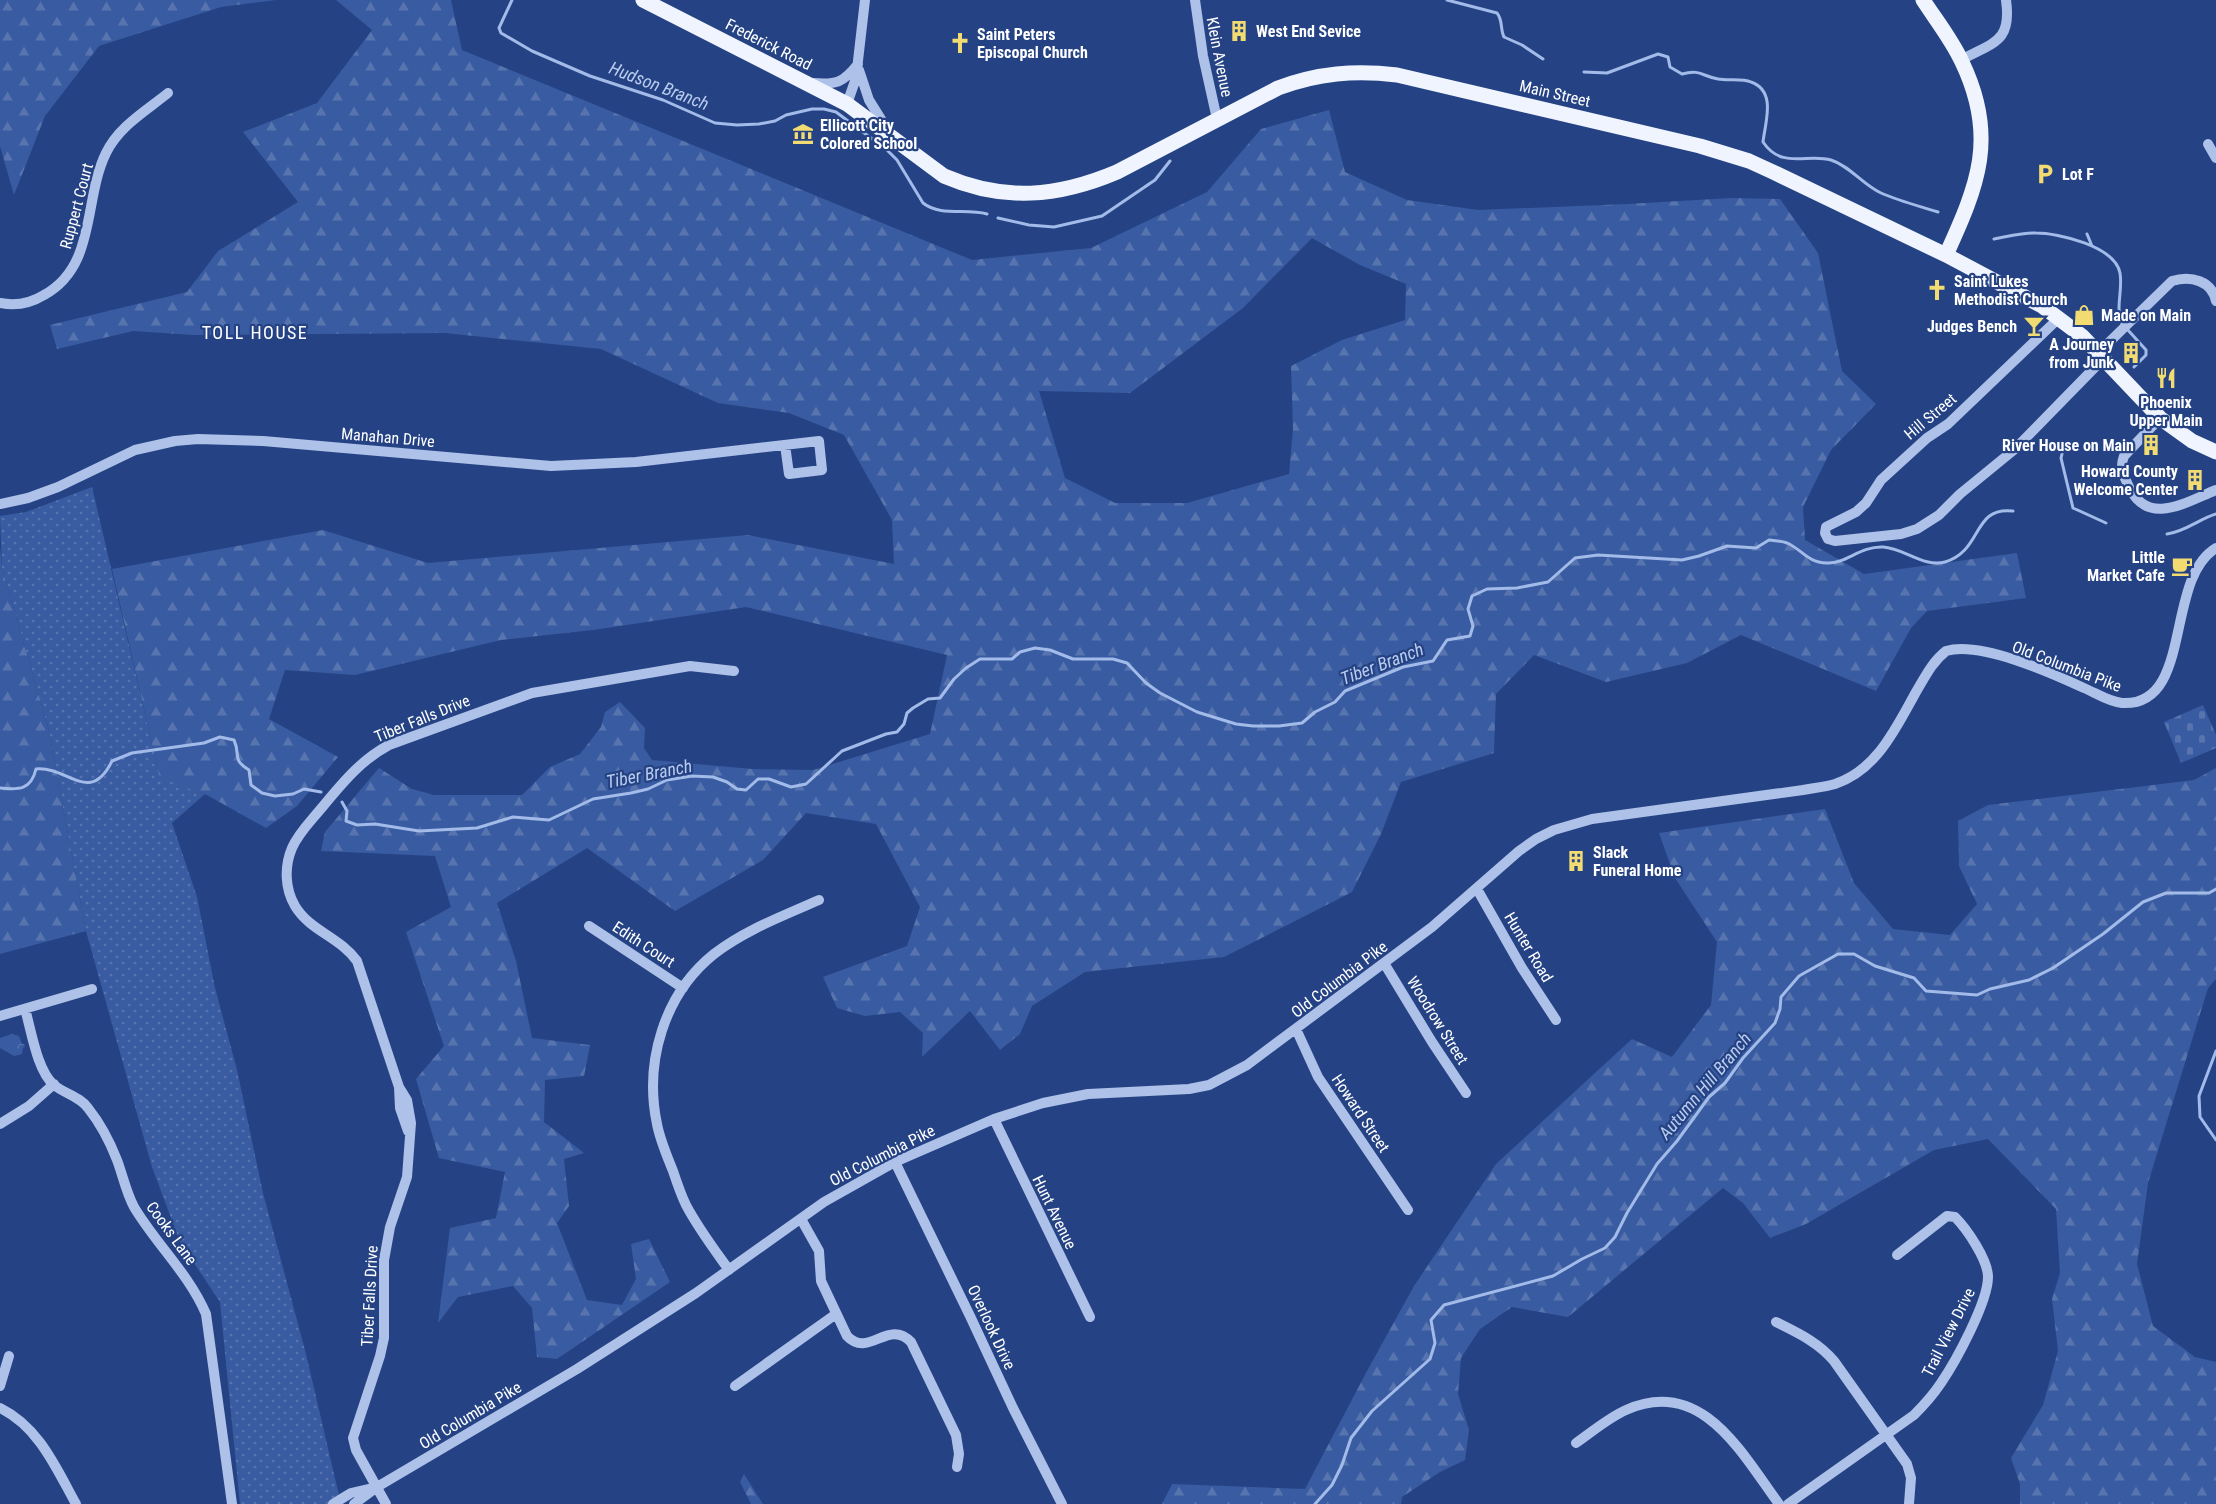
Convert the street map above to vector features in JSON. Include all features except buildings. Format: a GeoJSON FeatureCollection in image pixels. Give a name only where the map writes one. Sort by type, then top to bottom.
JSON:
{"type":"FeatureCollection","features":[{"type":"Feature","properties":{"kind":"main road","name":"Frederick Road"},"geometry":{"type":"LineString","coordinates":[[643,0],[847,104]]}},
{"type":"Feature","properties":{"kind":"main road"},"geometry":{"type":"LineString","coordinates":[[1923,0],[1961,60],[1973,87],[1982,130],[1977,178],[1970,202],[1946,255]]}},
{"type":"Feature","properties":{"kind":"main road","name":"Main Street"},"geometry":{"type":"LineString","coordinates":[[847,104],[944,176],[959,183],[997,192],[1018,194],[1056,192],[1084,185],[1117,172],[1278,88],[1321,75],[1347,72],[1397,75],[1725,153],[1773,172],[1946,255],[2042,306],[2102,355],[2160,418],[2192,441],[2216,452]]}},
{"type":"Feature","properties":{"kind":"street"},"geometry":{"type":"LineString","coordinates":[[847,104],[853,91],[858,64],[865,0]]}},
{"type":"Feature","properties":{"kind":"street","name":"Klein Avenue"},"geometry":{"type":"LineString","coordinates":[[1195,0],[1203,56],[1217,119]]}},
{"type":"Feature","properties":{"kind":"street"},"geometry":{"type":"LineString","coordinates":[[1961,60],[2001,37],[2008,23],[2006,0]]}},
{"type":"Feature","properties":{"kind":"street"},"geometry":{"type":"LineString","coordinates":[[806,82],[828,85],[837,83],[844,80],[858,64]]}},
{"type":"Feature","properties":{"kind":"street"},"geometry":{"type":"LineString","coordinates":[[858,64],[864,87],[881,121],[904,148]]}},
{"type":"Feature","properties":{"kind":"street","name":"Ruppert Court"},"geometry":{"type":"LineString","coordinates":[[0,303],[15,304],[36,300],[58,286],[68,276],[83,246],[106,152],[127,124],[168,93]]}},
{"type":"Feature","properties":{"kind":"street"},"geometry":{"type":"LineString","coordinates":[[2208,144],[2216,158]]}},
{"type":"Feature","properties":{"kind":"street"},"geometry":{"type":"LineString","coordinates":[[2102,355],[2166,286],[2180,279],[2195,279],[2210,287],[2214,291],[2216,301]]}},
{"type":"Feature","properties":{"kind":"street","name":"Hill Street"},"geometry":{"type":"LineString","coordinates":[[2059,318],[1948,424],[1927,438],[1881,480],[1866,503],[1856,512],[1826,527],[1825,536],[1835,541],[1901,534],[1917,530],[1939,515],[1960,494],[2015,449],[2102,355]]}},
{"type":"Feature","properties":{"kind":"street"},"geometry":{"type":"LineString","coordinates":[[2160,418],[2124,456],[2121,463],[2121,471],[2135,499],[2145,507],[2165,509],[2216,490]]}},
{"type":"Feature","properties":{"kind":"street","name":"Manahan Drive"},"geometry":{"type":"LineString","coordinates":[[0,504],[28,498],[58,487],[135,450],[175,441],[198,439],[264,441],[551,466],[636,462],[785,445]]}},
{"type":"Feature","properties":{"kind":"street","name":"Old Columbia Pike"},"geometry":{"type":"LineString","coordinates":[[354,1504],[377,1487],[578,1369],[729,1270],[845,1189],[895,1162],[994,1119],[1066,1097],[1189,1089],[1224,1079],[1247,1065],[1384,963],[1477,890],[1536,839],[1571,824],[1592,819],[1803,790],[1834,784],[1850,778],[1862,770],[1887,743],[1930,668],[1946,651],[1966,649],[2027,664],[2121,703],[2137,702],[2157,688],[2169,668],[2182,607],[2196,568],[2200,560],[2216,548]]}},
{"type":"Feature","properties":{"kind":"street","name":"Tiber Falls Drive"},"geometry":{"type":"LineString","coordinates":[[386,1504],[356,1450],[353,1438],[381,1356],[384,1338],[385,1252],[390,1227],[407,1177],[410,1108],[399,1087],[357,961],[343,945],[308,922],[291,897],[288,887],[288,863],[291,850],[302,831],[351,773],[389,745],[532,693],[690,666],[734,671]]}},
{"type":"Feature","properties":{"kind":"street","name":"Hunter Road"},"geometry":{"type":"LineString","coordinates":[[1477,890],[1522,968],[1556,1020]]}},
{"type":"Feature","properties":{"kind":"street"},"geometry":{"type":"LineString","coordinates":[[729,1270],[685,1203],[663,1145],[657,1123],[653,1078],[660,1034],[683,988],[712,956],[730,942],[752,930],[819,900]]}},
{"type":"Feature","properties":{"kind":"street","name":"Edith Court"},"geometry":{"type":"LineString","coordinates":[[589,926],[683,988]]}},
{"type":"Feature","properties":{"kind":"street","name":"Woodrow Street"},"geometry":{"type":"LineString","coordinates":[[1384,963],[1466,1093]]}},
{"type":"Feature","properties":{"kind":"street"},"geometry":{"type":"LineString","coordinates":[[0,1016],[92,989]]}},
{"type":"Feature","properties":{"kind":"street","name":"Cooks Lane"},"geometry":{"type":"LineString","coordinates":[[25,1009],[38,1057],[54,1084],[87,1106],[117,1160],[124,1186],[135,1209],[196,1292],[206,1314],[232,1504]]}},
{"type":"Feature","properties":{"kind":"street","name":"Howard Street"},"geometry":{"type":"LineString","coordinates":[[1296,1029],[1318,1077],[1408,1210]]}},
{"type":"Feature","properties":{"kind":"street"},"geometry":{"type":"LineString","coordinates":[[0,1124],[29,1106],[54,1084]]}},
{"type":"Feature","properties":{"kind":"street","name":"Hunt Avenue"},"geometry":{"type":"LineString","coordinates":[[994,1119],[1090,1317]]}},
{"type":"Feature","properties":{"kind":"street","name":"Overlook Drive"},"geometry":{"type":"LineString","coordinates":[[895,1162],[1013,1408],[1062,1504]]}},
{"type":"Feature","properties":{"kind":"street","name":"Trail View Drive"},"geometry":{"type":"LineString","coordinates":[[1788,1504],[1914,1415],[1941,1382],[1983,1301],[1988,1277],[1984,1258],[1958,1220],[1951,1216],[1947,1216],[1897,1255]]}},
{"type":"Feature","properties":{"kind":"street"},"geometry":{"type":"LineString","coordinates":[[801,1219],[819,1251],[821,1281],[847,1336],[858,1342],[872,1342],[895,1333],[901,1334],[911,1342],[956,1435],[959,1454],[957,1467]]}},
{"type":"Feature","properties":{"kind":"street"},"geometry":{"type":"LineString","coordinates":[[735,1386],[836,1314]]}},
{"type":"Feature","properties":{"kind":"street"},"geometry":{"type":"LineString","coordinates":[[1776,1322],[1806,1336],[1824,1350],[1906,1464],[1912,1489],[1910,1504]]}},
{"type":"Feature","properties":{"kind":"street"},"geometry":{"type":"LineString","coordinates":[[0,1386],[9,1356]]}},
{"type":"Feature","properties":{"kind":"street"},"geometry":{"type":"LineString","coordinates":[[1576,1443],[1626,1409],[1657,1402],[1689,1407],[1702,1413],[1725,1431],[1779,1504]]}},
{"type":"Feature","properties":{"kind":"street"},"geometry":{"type":"LineString","coordinates":[[0,1408],[20,1420],[40,1441],[76,1504]]}},
{"type":"Feature","properties":{"kind":"street","name":"Old Columbia Pike"},"geometry":{"type":"LineString","coordinates":[[333,1504],[351,1493],[377,1487]]}},
{"type":"Feature","properties":{"kind":"green space"},"geometry":{"type":"Polygon","coordinates":[[[0,0],[276,0],[221,7],[99,46],[45,116],[14,195],[0,146],[0,0]]]}},
{"type":"Feature","properties":{"kind":"green space"},"geometry":{"type":"Polygon","coordinates":[[[336,0],[451,0],[462,50],[972,260],[1091,248],[1207,192],[1261,129],[1329,110],[1345,172],[1407,200],[1478,210],[1732,198],[1780,199],[1818,253],[1842,371],[1876,404],[1831,450],[1803,507],[1805,540],[1864,574],[2017,553],[2026,598],[1927,611],[1911,628],[1876,691],[1741,635],[1687,663],[1606,682],[1534,655],[1496,694],[1494,753],[1401,782],[1381,834],[1352,892],[1224,957],[1085,972],[1032,1006],[1020,1034],[1000,1050],[970,1011],[922,1057],[923,1033],[900,1012],[865,1016],[837,1008],[823,977],[907,946],[920,907],[876,824],[806,813],[763,860],[675,911],[587,848],[497,903],[516,961],[532,1038],[590,1045],[584,1076],[545,1080],[544,1122],[584,1153],[564,1159],[569,1206],[557,1223],[587,1300],[622,1305],[636,1279],[631,1244],[649,1239],[670,1282],[557,1359],[537,1357],[532,1308],[513,1286],[458,1297],[438,1323],[450,1228],[496,1218],[505,1172],[439,1158],[416,1079],[444,1046],[406,932],[451,907],[435,856],[321,851],[325,832],[379,768],[412,789],[434,795],[522,795],[550,767],[580,754],[601,727],[605,712],[620,702],[645,728],[644,748],[652,760],[752,769],[813,770],[930,734],[947,655],[746,607],[593,630],[501,640],[355,675],[285,670],[269,719],[338,757],[297,806],[266,828],[205,794],[160,779],[112,569],[323,530],[428,563],[748,535],[894,564],[892,520],[844,435],[789,413],[718,403],[601,349],[445,333],[194,335],[133,331],[57,349],[50,325],[187,292],[218,251],[298,202],[243,132],[317,103],[372,30],[336,0]],[[1312,238],[1243,308],[1130,393],[1039,391],[1065,478],[1115,503],[1187,503],[1289,474],[1293,429],[1291,366],[1342,340],[1405,320],[1406,284],[1360,265],[1312,238]]]}},
{"type":"Feature","properties":{"kind":"green space"},"geometry":{"type":"Polygon","coordinates":[[[92,487],[160,778],[205,794],[172,823],[197,897],[215,988],[237,1070],[263,1193],[306,1354],[341,1504],[240,1504],[220,1302],[180,1242],[152,1167],[86,931],[48,727],[2,568],[0,516],[26,512],[92,487]]]}},
{"type":"Feature","properties":{"kind":"green space"},"geometry":{"type":"Polygon","coordinates":[[[0,547],[2,568],[48,727],[86,931],[0,954],[0,547]]]}},
{"type":"Feature","properties":{"kind":"green space"},"geometry":{"type":"Polygon","coordinates":[[[2203,705],[2216,735],[2216,748],[2181,763],[2164,722],[2203,705]]]}},
{"type":"Feature","properties":{"kind":"green space"},"geometry":{"type":"Polygon","coordinates":[[[2216,768],[2216,979],[2208,988],[2148,1183],[2137,1264],[2153,1326],[2195,1357],[2216,1362],[2216,1504],[2020,1504],[2020,1484],[2011,1458],[2043,1405],[2058,1351],[2052,1299],[2060,1273],[2056,1209],[1988,1139],[1934,1150],[1806,1224],[1770,1238],[1743,1203],[1723,1188],[1568,1317],[1512,1307],[1480,1329],[1461,1358],[1458,1394],[1469,1430],[1465,1460],[1440,1472],[1402,1497],[1401,1504],[1162,1504],[1172,1484],[1305,1489],[1414,1286],[1496,1164],[1632,1039],[1672,1057],[1711,1005],[1717,942],[1675,878],[1659,833],[1825,809],[1854,883],[1893,929],[1950,935],[1977,904],[1959,866],[1958,821],[1988,805],[2194,780],[2216,768]]]}},
{"type":"Feature","properties":{"kind":"green space"},"geometry":{"type":"Polygon","coordinates":[[[12,1034],[19,1036],[24,1044],[22,1054],[14,1056],[0,1048],[0,1038],[12,1034]]]}},
{"type":"Feature","properties":{"kind":"green space"},"geometry":{"type":"Polygon","coordinates":[[[744,1474],[763,1504],[751,1504],[740,1482],[744,1474]]]}},
{"type":"Feature","properties":{"kind":"waterway","name":"Hudson Branch"},"geometry":{"type":"LineString","coordinates":[[512,0],[499,28],[501,33],[532,51],[590,76],[663,100],[715,123],[759,124],[812,109],[836,112],[897,160],[923,203],[938,210],[987,214]]}},
{"type":"Feature","properties":{"kind":"waterway","name":"Hudson Branch"},"geometry":{"type":"LineString","coordinates":[[1447,0],[1497,13],[1504,37],[1522,45],[1543,59]]}},
{"type":"Feature","properties":{"kind":"waterway","name":"Hudson Branch"},"geometry":{"type":"LineString","coordinates":[[1584,72],[1607,73],[1658,54],[1668,57],[1670,67],[1682,74],[1697,73],[1718,79],[1751,82],[1759,86],[1767,100],[1763,142],[1770,151],[1787,158],[1831,160],[1881,193],[1938,212]]}},
{"type":"Feature","properties":{"kind":"waterway","name":"Hudson Branch"},"geometry":{"type":"LineString","coordinates":[[998,218],[1029,225],[1054,227],[1102,216],[1155,180],[1170,161]]}},
{"type":"Feature","properties":{"kind":"waterway","name":"Hudson Branch"},"geometry":{"type":"LineString","coordinates":[[1994,239],[2025,233],[2058,235],[2097,248],[2108,255],[2120,273],[2119,311],[2122,324]]}},
{"type":"Feature","properties":{"kind":"waterway"},"geometry":{"type":"LineString","coordinates":[[2087,234],[2092,246]]}},
{"type":"Feature","properties":{"kind":"waterway","name":"Hudson Branch"},"geometry":{"type":"LineString","coordinates":[[2127,329],[2146,350],[2146,355],[2134,367]]}},
{"type":"Feature","properties":{"kind":"waterway","name":"Hudson Branch"},"geometry":{"type":"LineString","coordinates":[[2063,450],[2061,458],[2073,508]]}},
{"type":"Feature","properties":{"kind":"waterway"},"geometry":{"type":"LineString","coordinates":[[2073,508],[2106,523]]}},
{"type":"Feature","properties":{"kind":"waterway","name":"Tiber Branch"},"geometry":{"type":"LineString","coordinates":[[342,802],[347,811],[346,821],[357,825],[375,824],[419,831],[477,828],[513,817],[549,820],[593,799],[631,793],[648,789],[667,780],[692,776],[713,777],[737,789],[746,790],[758,779],[769,779],[791,787],[806,784],[842,751],[897,732],[904,724],[907,713],[928,699],[940,698],[954,679],[980,659],[1012,659],[1020,652],[1035,648],[1050,650],[1073,659],[1113,659],[1127,663],[1146,683],[1160,693],[1197,712],[1236,724],[1279,726],[1302,723],[1315,712],[1335,702],[1345,691],[1403,667],[1433,661],[1447,640],[1470,636],[1473,626],[1468,609],[1472,596],[1487,589],[1517,588],[1548,582],[1575,558],[1598,555],[1682,560],[1727,546],[1756,548],[1769,540],[1787,543],[1809,558],[1827,563],[1841,561],[1875,547],[1891,548],[1937,563],[1945,562],[1966,549],[1990,515],[2000,511],[2013,511]]}},
{"type":"Feature","properties":{"kind":"waterway"},"geometry":{"type":"LineString","coordinates":[[2167,534],[2180,531],[2216,514]]}},
{"type":"Feature","properties":{"kind":"waterway"},"geometry":{"type":"LineString","coordinates":[[0,788],[13,789],[27,785],[36,769],[48,770],[87,783],[95,781],[104,774],[112,761],[132,753],[204,743],[220,737],[234,740],[238,760],[249,770],[251,785],[262,793],[275,796],[293,794],[304,789],[321,792]]}},
{"type":"Feature","properties":{"kind":"waterway","name":"Autumn Hill Branch"},"geometry":{"type":"LineString","coordinates":[[1315,1504],[1332,1485],[1351,1438],[1372,1411],[1430,1359],[1435,1343],[1431,1320],[1444,1305],[1553,1276],[1605,1248],[1615,1237],[1657,1164],[1709,1097],[1725,1083],[1743,1058],[1775,1023],[1781,997],[1799,976],[1838,954],[1854,954],[1875,966],[1914,978],[1926,991],[1977,995],[1990,989],[2029,980],[2053,968],[2103,934],[2143,902],[2166,893],[2209,893],[2216,889]]}},
{"type":"Feature","properties":{"kind":"waterway"},"geometry":{"type":"LineString","coordinates":[[2216,1051],[2199,1096],[2200,1117],[2216,1140]]}},
{"type":"Feature","properties":{"kind":"place","name":"West End Sevice"},"geometry":{"type":"Point","coordinates":[1239,31]}},
{"type":"Feature","properties":{"kind":"place","name":"Saint Peters Episcopal Church"},"geometry":{"type":"Point","coordinates":[960,43]}},
{"type":"Feature","properties":{"kind":"place","name":"Ellicott City Colored School"},"geometry":{"type":"Point","coordinates":[803,134]}},
{"type":"Feature","properties":{"kind":"place","name":"Lot F"},"geometry":{"type":"Point","coordinates":[2045,174]}},
{"type":"Feature","properties":{"kind":"place","name":"Saint Lukes Methodist Church"},"geometry":{"type":"Point","coordinates":[1937,290]}},
{"type":"Feature","properties":{"kind":"place","name":"Made on Main"},"geometry":{"type":"Point","coordinates":[2084,315]}},
{"type":"Feature","properties":{"kind":"place","name":"Judges Bench"},"geometry":{"type":"Point","coordinates":[2034,326]}},
{"type":"Feature","properties":{"kind":"place","name":"A Journey from Junk"},"geometry":{"type":"Point","coordinates":[2131,353]}},
{"type":"Feature","properties":{"kind":"place","name":"Phoenix Upper Main"},"geometry":{"type":"Point","coordinates":[2166,378]}},
{"type":"Feature","properties":{"kind":"place","name":"River House on Main"},"geometry":{"type":"Point","coordinates":[2151,445]}},
{"type":"Feature","properties":{"kind":"place","name":"Howard County Welcome Center"},"geometry":{"type":"Point","coordinates":[2195,480]}},
{"type":"Feature","properties":{"kind":"place","name":"Little Market Cafe"},"geometry":{"type":"Point","coordinates":[2182,566]}},
{"type":"Feature","properties":{"kind":"place","name":"Slack Funeral Home"},"geometry":{"type":"Point","coordinates":[1576,861]}},
{"type":"Feature","properties":{"kind":"district","name":"TOLL HOUSE"},"geometry":{"type":"Point","coordinates":[255,333]}}]}
